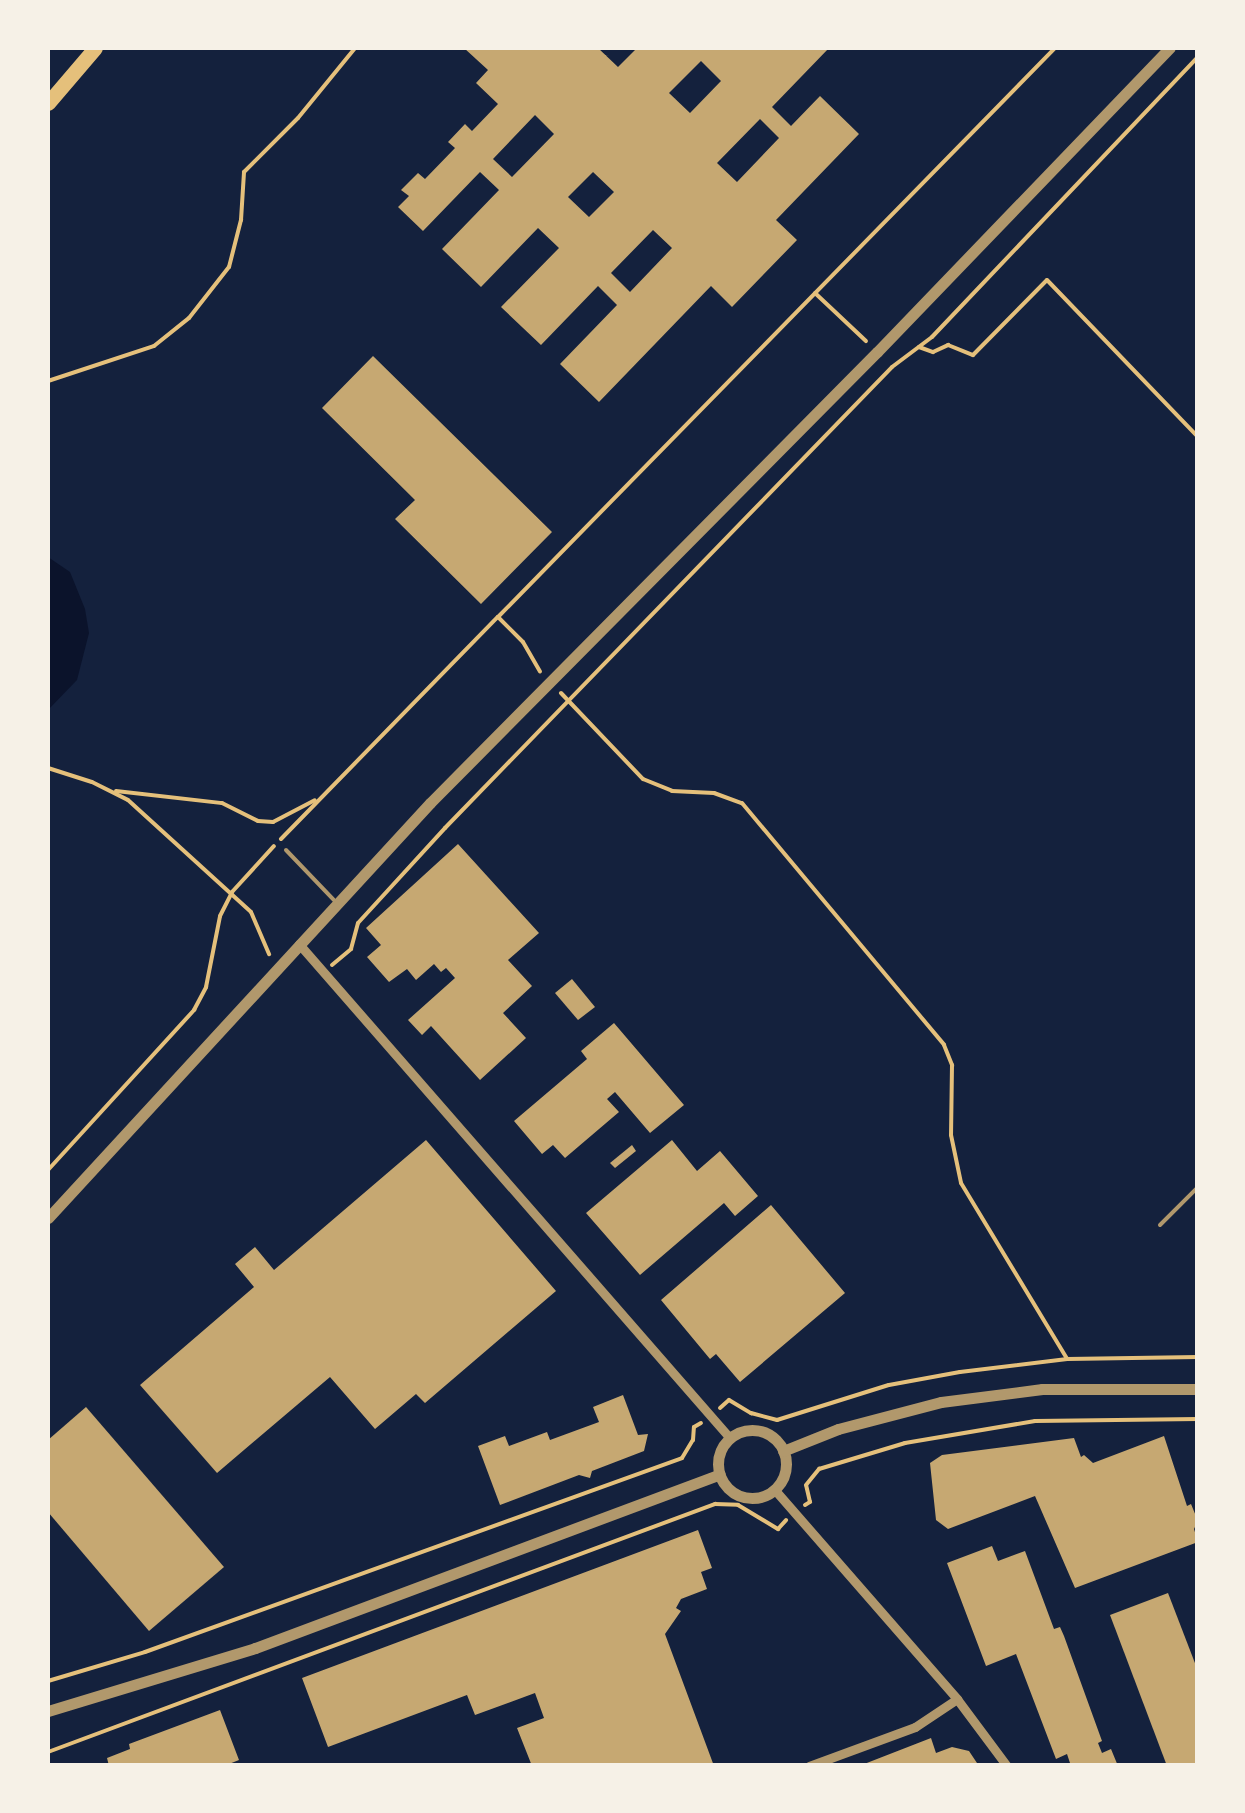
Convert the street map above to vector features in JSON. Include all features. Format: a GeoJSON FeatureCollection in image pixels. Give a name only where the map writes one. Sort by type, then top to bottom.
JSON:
{"type":"FeatureCollection","features":[{"type":"Feature","properties":{"kind":"highway"},"geometry":{"type":"LineString","coordinates":[[48,103],[96,48]]}},
{"type":"Feature","properties":{"kind":"street"},"geometry":{"type":"LineString","coordinates":[[48,1218],[299,944],[1170,48]]}},
{"type":"Feature","properties":{"kind":"street"},"geometry":{"type":"LineString","coordinates":[[299,944],[730,1438]]}},
{"type":"Feature","properties":{"kind":"street"},"geometry":{"type":"LineString","coordinates":[[783,1451],[838,1429],[941,1402],[1042,1389],[1198,1389]]}},
{"type":"Feature","properties":{"kind":"street"},"geometry":{"type":"LineString","coordinates":[[758,1430],[775,1439],[783,1451],[784,1471],[774,1489],[758,1496],[741,1495],[726,1486],[720,1474],[720,1454],[730,1438],[758,1430]]}},
{"type":"Feature","properties":{"kind":"street"},"geometry":{"type":"LineString","coordinates":[[48,1711],[255,1648],[720,1474]]}},
{"type":"Feature","properties":{"kind":"street"},"geometry":{"type":"LineString","coordinates":[[774,1489],[957,1699],[1007,1766]]}},
{"type":"Feature","properties":{"kind":"street"},"geometry":{"type":"LineString","coordinates":[[809,1766],[915,1726],[957,1699]]}},
{"type":"Feature","properties":{"kind":"lane"},"geometry":{"type":"LineString","coordinates":[[286,850],[338,904]]}},
{"type":"Feature","properties":{"kind":"lane"},"geometry":{"type":"LineString","coordinates":[[1160,1225],[1198,1187]]}},
{"type":"Feature","properties":{"kind":"path"},"geometry":{"type":"LineString","coordinates":[[48,382],[154,346],[189,318],[230,267],[241,220],[244,172],[298,118],[355,48]]}},
{"type":"Feature","properties":{"kind":"path"},"geometry":{"type":"LineString","coordinates":[[48,1170],[194,1010],[206,987],[220,916],[232,892],[1055,48]]}},
{"type":"Feature","properties":{"kind":"path"},"geometry":{"type":"LineString","coordinates":[[325,972],[351,948],[358,924],[444,828],[571,702],[892,367],[919,347],[1198,57]]}},
{"type":"Feature","properties":{"kind":"path"},"geometry":{"type":"LineString","coordinates":[[919,347],[933,352],[948,345],[974,354],[1048,280],[1198,437]]}},
{"type":"Feature","properties":{"kind":"path"},"geometry":{"type":"LineString","coordinates":[[815,293],[892,367]]}},
{"type":"Feature","properties":{"kind":"path"},"geometry":{"type":"LineString","coordinates":[[498,617],[551,683],[644,779],[672,790],[714,793],[742,803],[944,1046],[952,1065],[950,1135],[961,1184],[1068,1359]]}},
{"type":"Feature","properties":{"kind":"path"},"geometry":{"type":"LineString","coordinates":[[48,768],[111,790],[222,803],[258,822],[290,817],[323,796]]}},
{"type":"Feature","properties":{"kind":"path"},"geometry":{"type":"LineString","coordinates":[[111,790],[232,892],[251,912],[261,942],[280,965]]}},
{"type":"Feature","properties":{"kind":"path"},"geometry":{"type":"LineString","coordinates":[[48,1681],[162,1646],[682,1458],[693,1440],[694,1426],[729,1400],[751,1413],[777,1420],[889,1385],[1068,1359],[1198,1357]]}},
{"type":"Feature","properties":{"kind":"path"},"geometry":{"type":"LineString","coordinates":[[48,1752],[715,1504],[738,1506],[778,1529],[810,1502],[806,1485],[819,1469],[905,1442],[1035,1421],[1198,1419]]}},
{"type":"Feature","properties":{"kind":"water"},"geometry":{"type":"Polygon","coordinates":[[[48,557],[70,572],[85,609],[89,633],[77,680],[48,710],[48,557]]]}},
{"type":"Feature","properties":{"kind":"building"},"geometry":{"type":"Polygon","coordinates":[[[464,48],[598,48],[618,67],[637,48],[829,48],[772,107],[791,126],[820,96],[859,134],[776,220],[797,240],[732,307],[711,286],[599,402],[560,364],[617,305],[598,286],[541,345],[501,307],[559,248],[538,228],[481,287],[442,249],[499,190],[480,172],[423,231],[398,207],[409,196],[401,190],[418,173],[425,179],[455,148],[448,142],[465,124],[472,131],[498,104],[476,83],[488,70],[464,48]],[[701,61],[669,93],[690,113],[721,81],[701,61]],[[535,115],[493,159],[512,177],[554,134],[535,115]],[[760,119],[717,163],[737,182],[779,138],[760,119]],[[593,172],[568,197],[589,217],[614,192],[593,172]],[[653,230],[611,273],[630,292],[672,248],[653,230]]]}},
{"type":"Feature","properties":{"kind":"building"},"geometry":{"type":"Polygon","coordinates":[[[373,356],[552,532],[481,604],[395,519],[415,500],[322,408],[373,356]]]}},
{"type":"Feature","properties":{"kind":"building"},"geometry":{"type":"Polygon","coordinates":[[[458,844],[539,933],[508,960],[532,986],[503,1013],[526,1038],[480,1080],[431,1026],[422,1035],[408,1020],[455,978],[446,968],[441,972],[434,964],[416,980],[407,969],[389,982],[367,957],[381,945],[366,928],[458,844]]]}},
{"type":"Feature","properties":{"kind":"building"},"geometry":{"type":"Polygon","coordinates":[[[572,979],[595,1007],[578,1020],[555,993],[572,979]]]}},
{"type":"Feature","properties":{"kind":"building"},"geometry":{"type":"Polygon","coordinates":[[[614,1023],[684,1105],[650,1133],[615,1092],[607,1099],[619,1112],[565,1158],[553,1145],[542,1154],[514,1121],[587,1059],[581,1051],[614,1023]]]}},
{"type":"Feature","properties":{"kind":"building"},"geometry":{"type":"Polygon","coordinates":[[[426,1140],[556,1291],[425,1403],[416,1394],[375,1429],[330,1377],[217,1473],[140,1385],[254,1287],[235,1264],[255,1247],[274,1270],[426,1140]]]}},
{"type":"Feature","properties":{"kind":"building"},"geometry":{"type":"Polygon","coordinates":[[[672,1140],[697,1171],[720,1151],[758,1196],[735,1216],[724,1203],[640,1275],[586,1213],[672,1140]]]}},
{"type":"Feature","properties":{"kind":"building"},"geometry":{"type":"Polygon","coordinates":[[[632,1145],[636,1151],[615,1168],[610,1163],[632,1145]]]}},
{"type":"Feature","properties":{"kind":"building"},"geometry":{"type":"Polygon","coordinates":[[[771,1205],[845,1293],[740,1382],[716,1354],[710,1359],[661,1300],[771,1205]]]}},
{"type":"Feature","properties":{"kind":"building"},"geometry":{"type":"Polygon","coordinates":[[[623,1395],[638,1435],[648,1434],[644,1451],[592,1471],[590,1478],[579,1475],[500,1505],[478,1446],[505,1436],[509,1446],[547,1432],[550,1440],[599,1422],[593,1407],[623,1395]]]}},
{"type":"Feature","properties":{"kind":"building"},"geometry":{"type":"Polygon","coordinates":[[[86,1407],[224,1567],[149,1631],[48,1512],[48,1440],[86,1407]]]}},
{"type":"Feature","properties":{"kind":"building"},"geometry":{"type":"Polygon","coordinates":[[[1164,1436],[1187,1506],[1191,1504],[1198,1521],[1194,1529],[1198,1542],[1075,1588],[1035,1496],[948,1529],[936,1520],[930,1463],[942,1455],[1074,1438],[1081,1457],[1084,1455],[1093,1463],[1164,1436]]]}},
{"type":"Feature","properties":{"kind":"building"},"geometry":{"type":"Polygon","coordinates":[[[698,1530],[712,1568],[701,1572],[707,1589],[681,1599],[676,1608],[681,1611],[665,1634],[714,1766],[532,1766],[517,1728],[544,1718],[535,1693],[475,1715],[467,1695],[328,1747],[302,1678],[698,1530]]]}},
{"type":"Feature","properties":{"kind":"building"},"geometry":{"type":"Polygon","coordinates":[[[992,1546],[998,1561],[1025,1551],[1054,1629],[1060,1627],[1064,1636],[1102,1741],[1098,1743],[1102,1753],[1111,1749],[1118,1766],[1071,1766],[1067,1754],[1056,1759],[1016,1654],[986,1666],[947,1563],[992,1546]]]}},
{"type":"Feature","properties":{"kind":"building"},"geometry":{"type":"Polygon","coordinates":[[[1168,1593],[1198,1671],[1198,1766],[1167,1766],[1110,1615],[1168,1593]]]}},
{"type":"Feature","properties":{"kind":"building"},"geometry":{"type":"Polygon","coordinates":[[[220,1710],[239,1760],[224,1766],[109,1766],[107,1758],[130,1749],[129,1744],[220,1710]]]}},
{"type":"Feature","properties":{"kind":"building"},"geometry":{"type":"Polygon","coordinates":[[[931,1738],[936,1753],[952,1747],[969,1751],[979,1766],[859,1766],[931,1738]]]}}]}
